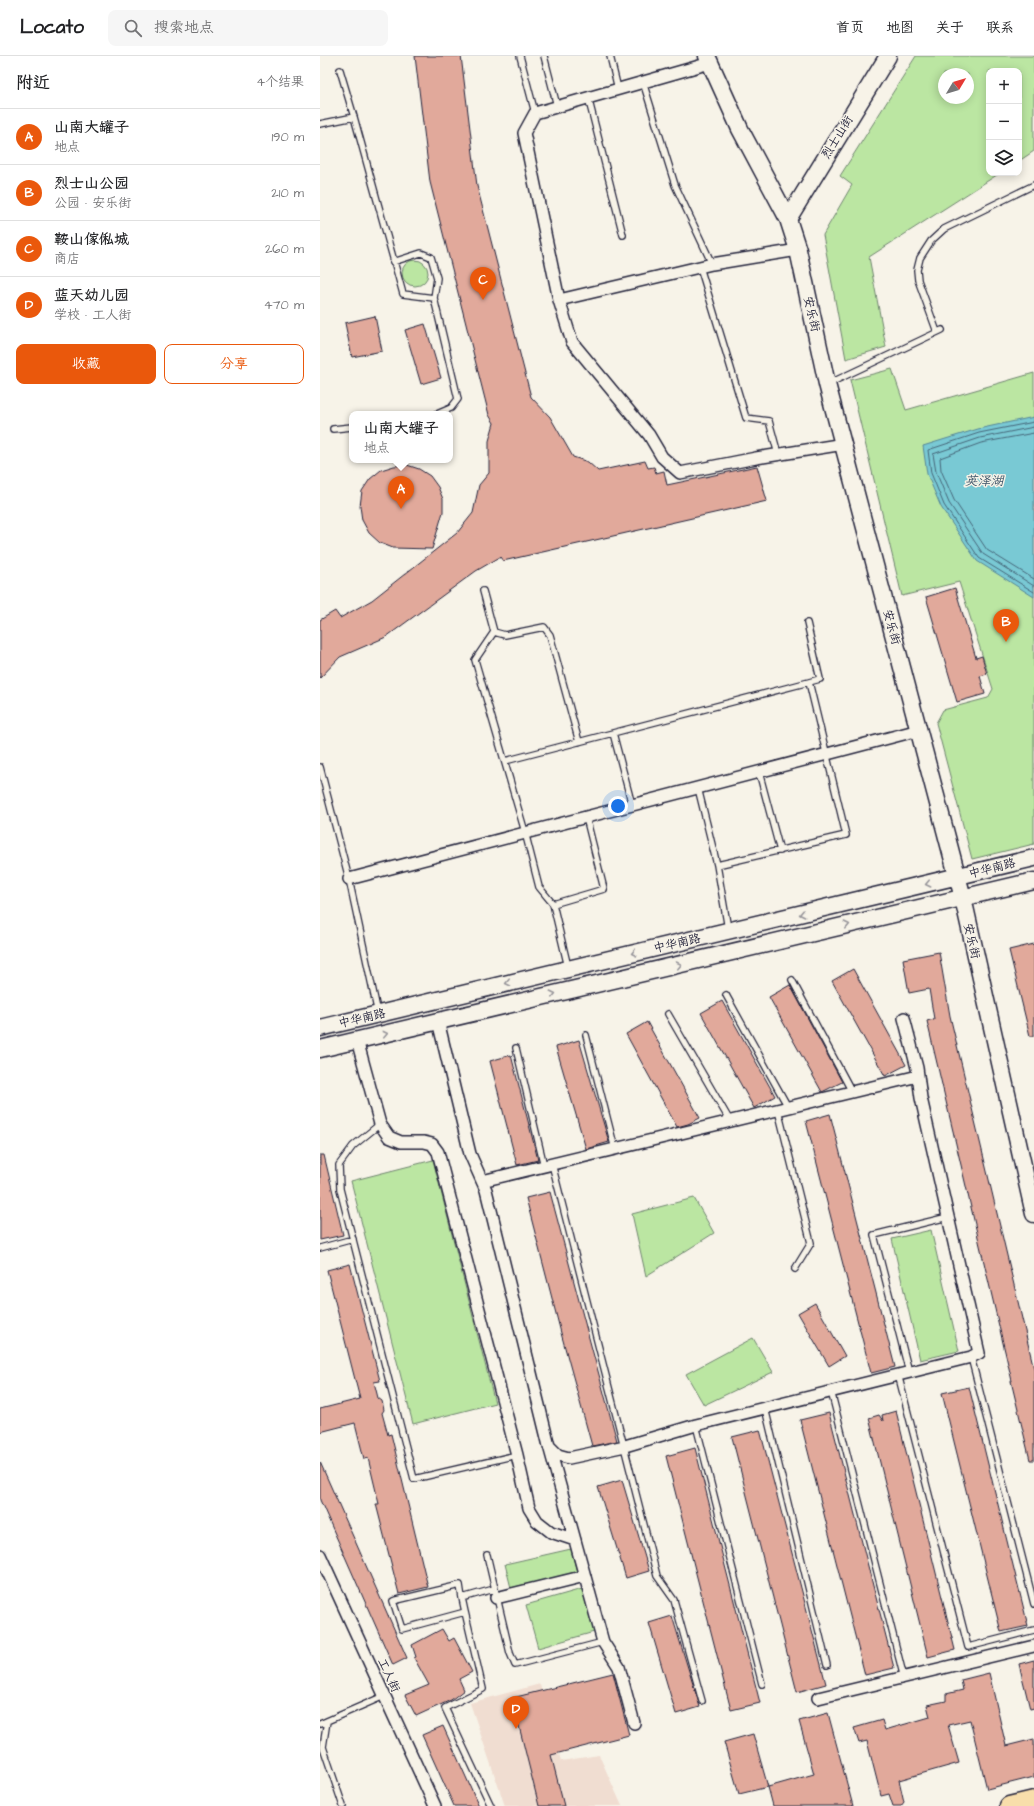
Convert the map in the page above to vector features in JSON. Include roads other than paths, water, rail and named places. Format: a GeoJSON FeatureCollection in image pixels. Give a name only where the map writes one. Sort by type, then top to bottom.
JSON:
{"type":"FeatureCollection","features":[{"type":"Feature","properties":{"kind":"main road","name":"烈士山街"},"geometry":{"type":"LineString","coordinates":[[788,219],[888,56]]}},
{"type":"Feature","properties":{"kind":"main road","name":"安乐街"},"geometry":{"type":"LineString","coordinates":[[709,59],[740,129],[788,219],[798,250],[827,384],[958,877],[1034,1214]]}},
{"type":"Feature","properties":{"kind":"main road","name":"中华南路"},"geometry":{"type":"LineString","coordinates":[[320,1028],[1034,858]]}},
{"type":"Feature","properties":{"kind":"main road","name":"中华南路"},"geometry":{"type":"LineString","coordinates":[[320,1049],[1034,881]]}},
{"type":"Feature","properties":{"kind":"main road"},"geometry":{"type":"LineString","coordinates":[[1009,1806],[1034,1800]]}},
{"type":"Feature","properties":{"kind":"street"},"geometry":{"type":"LineString","coordinates":[[709,59],[643,82],[535,113],[524,132],[559,300],[572,342],[649,435],[662,457],[680,473],[778,454],[844,444]]}},
{"type":"Feature","properties":{"kind":"street"},"geometry":{"type":"LineString","coordinates":[[559,300],[712,264],[798,250]]}},
{"type":"Feature","properties":{"kind":"street"},"geometry":{"type":"LineString","coordinates":[[349,879],[919,730]]}},
{"type":"Feature","properties":{"kind":"street"},"geometry":{"type":"LineString","coordinates":[[549,1446],[558,1455],[569,1458],[625,1446],[696,1425],[971,1357],[979,1353],[904,1018]]}},
{"type":"Feature","properties":{"kind":"street"},"geometry":{"type":"LineString","coordinates":[[438,1021],[470,1154],[486,1190],[549,1446],[603,1642],[619,1667],[634,1723]]}},
{"type":"Feature","properties":{"kind":"street"},"geometry":{"type":"LineString","coordinates":[[357,1040],[380,1124],[389,1137],[401,1142],[424,1142],[432,1144],[438,1152],[517,1455],[529,1508],[536,1521],[551,1532],[575,1540]]}},
{"type":"Feature","properties":{"kind":"street"},"geometry":{"type":"LineString","coordinates":[[482,1181],[918,1076]]}},
{"type":"Feature","properties":{"kind":"street"},"geometry":{"type":"LineString","coordinates":[[559,1480],[569,1458]]}},
{"type":"Feature","properties":{"kind":"street","name":"工人街"},"geometry":{"type":"LineString","coordinates":[[320,1555],[435,1806]]}},
{"type":"Feature","properties":{"kind":"street"},"geometry":{"type":"LineString","coordinates":[[495,1594],[585,1576]]}},
{"type":"Feature","properties":{"kind":"street"},"geometry":{"type":"LineString","coordinates":[[818,1698],[1034,1646]]}},
{"type":"Feature","properties":{"kind":"lane"},"geometry":{"type":"LineString","coordinates":[[520,56],[535,113]]}},
{"type":"Feature","properties":{"kind":"lane"},"geometry":{"type":"LineString","coordinates":[[544,56],[557,106]]}},
{"type":"Feature","properties":{"kind":"lane"},"geometry":{"type":"LineString","coordinates":[[610,56],[618,89]]}},
{"type":"Feature","properties":{"kind":"lane"},"geometry":{"type":"LineString","coordinates":[[340,70],[403,294],[434,298]]}},
{"type":"Feature","properties":{"kind":"lane"},"geometry":{"type":"LineString","coordinates":[[643,82],[675,185],[712,264]]}},
{"type":"Feature","properties":{"kind":"lane"},"geometry":{"type":"LineString","coordinates":[[588,97],[622,235]]}},
{"type":"Feature","properties":{"kind":"lane"},"geometry":{"type":"LineString","coordinates":[[320,124],[354,117]]}},
{"type":"Feature","properties":{"kind":"lane"},"geometry":{"type":"LineString","coordinates":[[827,384],[940,331],[918,280],[917,270],[920,258],[931,241],[944,229],[1034,185]]}},
{"type":"Feature","properties":{"kind":"lane"},"geometry":{"type":"LineString","coordinates":[[393,262],[421,254],[431,257],[437,278],[434,298],[458,399],[451,408],[444,411]]}},
{"type":"Feature","properties":{"kind":"lane"},"geometry":{"type":"LineString","coordinates":[[700,267],[746,418],[769,421],[778,454]]}},
{"type":"Feature","properties":{"kind":"lane"},"geometry":{"type":"LineString","coordinates":[[333,429],[349,427]]}},
{"type":"Feature","properties":{"kind":"lane"},"geometry":{"type":"LineString","coordinates":[[483,591],[494,632],[475,660],[505,761],[539,887],[553,904],[568,969]]}},
{"type":"Feature","properties":{"kind":"lane"},"geometry":{"type":"LineString","coordinates":[[505,761],[820,679],[807,623]]}},
{"type":"Feature","properties":{"kind":"lane"},"geometry":{"type":"LineString","coordinates":[[494,632],[505,635],[544,627],[550,635],[579,742]]}},
{"type":"Feature","properties":{"kind":"lane"},"geometry":{"type":"LineString","coordinates":[[718,865],[846,835],[825,754],[809,682]]}},
{"type":"Feature","properties":{"kind":"lane"},"geometry":{"type":"LineString","coordinates":[[613,733],[632,805]]}},
{"type":"Feature","properties":{"kind":"lane"},"geometry":{"type":"LineString","coordinates":[[320,767],[349,879],[378,1014]]}},
{"type":"Feature","properties":{"kind":"lane"},"geometry":{"type":"LineString","coordinates":[[759,772],[780,851]]}},
{"type":"Feature","properties":{"kind":"lane"},"geometry":{"type":"LineString","coordinates":[[698,788],[718,865],[728,931]]}},
{"type":"Feature","properties":{"kind":"lane"},"geometry":{"type":"LineString","coordinates":[[553,904],[604,889],[586,817]]}},
{"type":"Feature","properties":{"kind":"lane"},"geometry":{"type":"LineString","coordinates":[[792,980],[852,1092]]}},
{"type":"Feature","properties":{"kind":"lane"},"geometry":{"type":"LineString","coordinates":[[726,995],[783,1109],[811,1243],[795,1269]]}},
{"type":"Feature","properties":{"kind":"lane"},"geometry":{"type":"LineString","coordinates":[[668,1014],[730,1121]]}},
{"type":"Feature","properties":{"kind":"lane"},"geometry":{"type":"LineString","coordinates":[[586,1035],[615,1149]]}},
{"type":"Feature","properties":{"kind":"lane"},"geometry":{"type":"LineString","coordinates":[[516,1048],[625,1446],[657,1576],[674,1600],[702,1701]]}},
{"type":"Feature","properties":{"kind":"lane"},"geometry":{"type":"LineString","coordinates":[[380,1124],[353,1146],[339,1165],[340,1189],[414,1479],[517,1455]]}},
{"type":"Feature","properties":{"kind":"lane"},"geometry":{"type":"LineString","coordinates":[[909,1372],[874,1235],[948,1217]]}},
{"type":"Feature","properties":{"kind":"lane"},"geometry":{"type":"LineString","coordinates":[[320,1248],[353,1239]]}},
{"type":"Feature","properties":{"kind":"lane"},"geometry":{"type":"LineString","coordinates":[[971,1357],[1034,1604]]}},
{"type":"Feature","properties":{"kind":"lane"},"geometry":{"type":"LineString","coordinates":[[898,1374],[968,1647],[1034,1630]]}},
{"type":"Feature","properties":{"kind":"lane"},"geometry":{"type":"LineString","coordinates":[[831,1391],[904,1678]]}},
{"type":"Feature","properties":{"kind":"lane"},"geometry":{"type":"LineString","coordinates":[[765,1408],[827,1665]]}},
{"type":"Feature","properties":{"kind":"lane"},"geometry":{"type":"LineString","coordinates":[[696,1425],[762,1684]]}},
{"type":"Feature","properties":{"kind":"lane"},"geometry":{"type":"LineString","coordinates":[[487,1555],[495,1594],[515,1665],[603,1642]]}},
{"type":"Feature","properties":{"kind":"lane"},"geometry":{"type":"LineString","coordinates":[[465,1612],[402,1629],[393,1601],[460,1585],[483,1689],[445,1708],[491,1806]]}},
{"type":"Feature","properties":{"kind":"lane"},"geometry":{"type":"LineString","coordinates":[[462,1598],[495,1594]]}},
{"type":"Feature","properties":{"kind":"lane"},"geometry":{"type":"LineString","coordinates":[[320,1724],[384,1696]]}},
{"type":"Feature","properties":{"kind":"lane"},"geometry":{"type":"LineString","coordinates":[[327,1721],[323,1747],[343,1806]]}},
{"type":"Feature","properties":{"kind":"water","name":"英泽湖"},"geometry":{"type":"Polygon","coordinates":[[[1034,417],[1034,597],[977,561],[941,507],[927,474],[923,446],[978,429],[1034,417]]]}},
{"type":"Feature","properties":{"kind":"place","name":"鞍山傢俬城"},"geometry":{"type":"Point","coordinates":[483,300]}},
{"type":"Feature","properties":{"kind":"place","name":"山南大罐子"},"geometry":{"type":"Point","coordinates":[401,509]}},
{"type":"Feature","properties":{"kind":"place","name":"烈士山公园"},"geometry":{"type":"Point","coordinates":[1006,642]}},
{"type":"Feature","properties":{"kind":"place","name":"蓝天幼儿园"},"geometry":{"type":"Point","coordinates":[516,1729]}}]}
